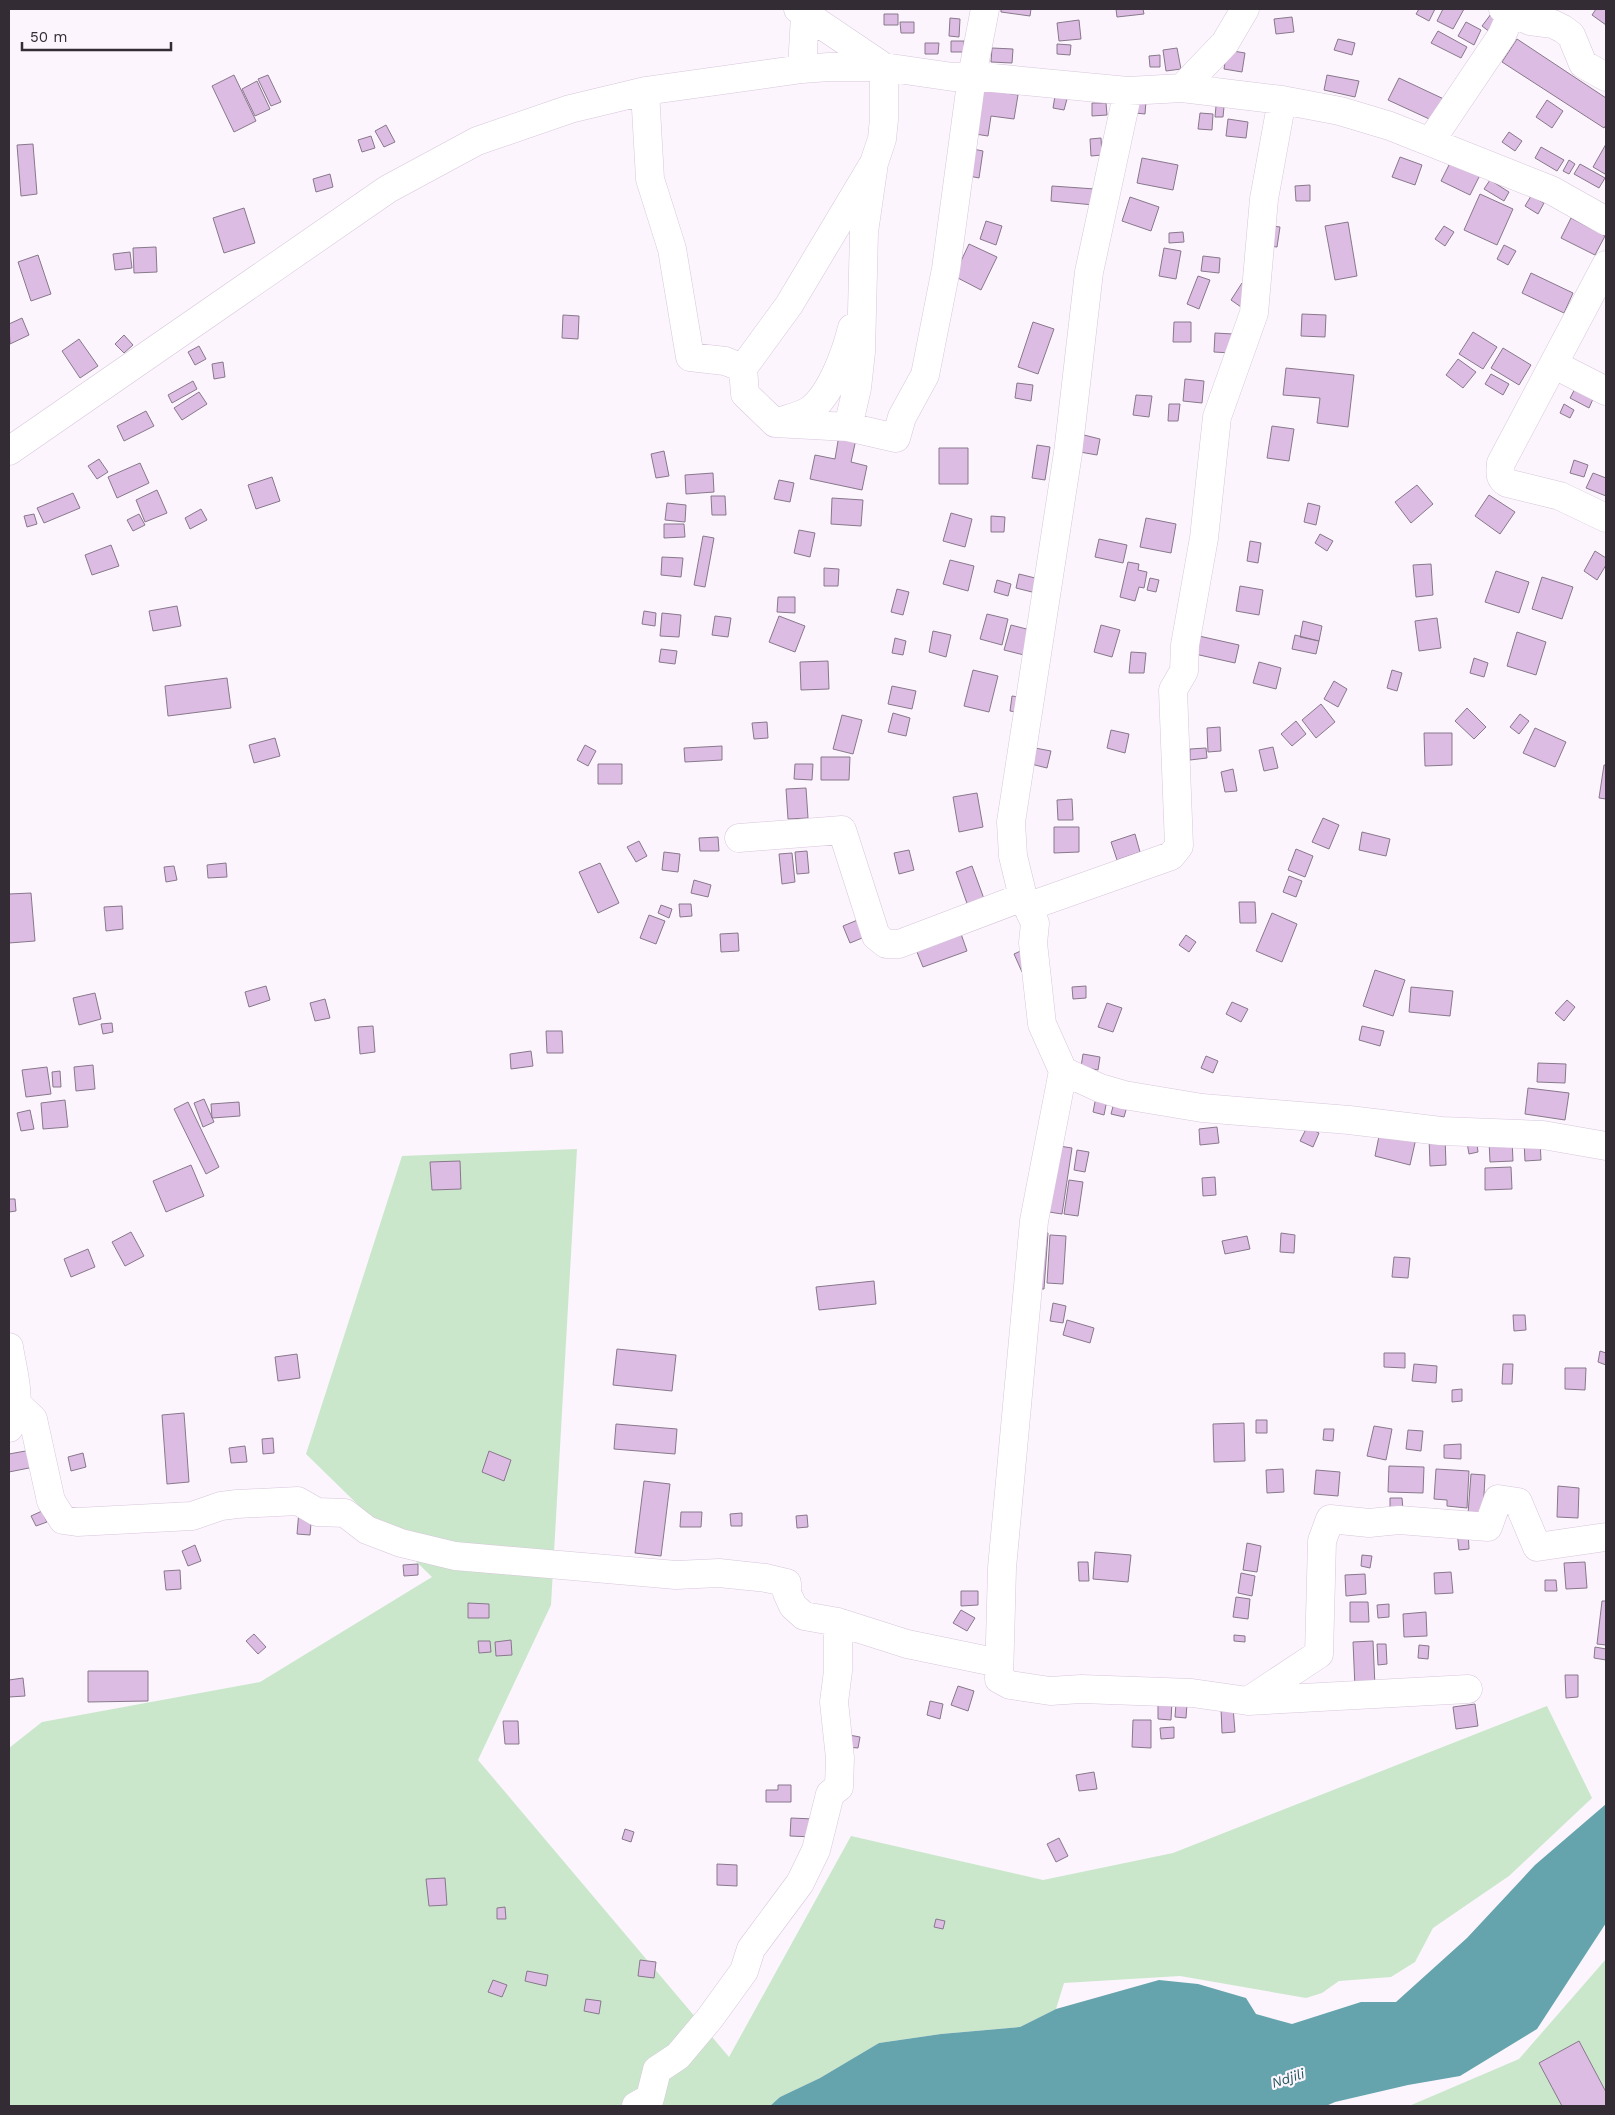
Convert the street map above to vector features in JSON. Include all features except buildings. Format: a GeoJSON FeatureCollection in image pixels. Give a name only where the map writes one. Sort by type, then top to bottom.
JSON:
{"type":"FeatureCollection","features":[{"type":"Feature","properties":{"kind":"street"},"geometry":{"type":"LineString","coordinates":[[874,163],[789,305],[743,368],[745,394],[775,423],[848,427],[896,438],[902,417],[925,375],[946,269],[972,76],[985,9]]}},
{"type":"Feature","properties":{"kind":"street"},"geometry":{"type":"LineString","coordinates":[[1182,88],[1225,43],[1245,9]]}},
{"type":"Feature","properties":{"kind":"street"},"geometry":{"type":"LineString","coordinates":[[1430,142],[1502,35],[1509,10],[1530,21],[1553,24],[1563,29],[1571,36],[1582,64],[1606,78]]}},
{"type":"Feature","properties":{"kind":"street"},"geometry":{"type":"LineString","coordinates":[[802,12],[884,67]]}},
{"type":"Feature","properties":{"kind":"street"},"geometry":{"type":"LineString","coordinates":[[802,12],[802,69]]}},
{"type":"Feature","properties":{"kind":"street"},"geometry":{"type":"LineString","coordinates":[[10,444],[388,189],[477,141],[570,109],[645,91],[802,69],[829,66],[884,67],[953,77],[972,76],[1128,91],[1182,88],[1282,100],[1364,117],[1550,190],[1606,221]]}},
{"type":"Feature","properties":{"kind":"street"},"geometry":{"type":"LineString","coordinates":[[848,427],[857,388],[864,232],[874,163],[882,139],[884,119],[884,67]]}},
{"type":"Feature","properties":{"kind":"street"},"geometry":{"type":"LineString","coordinates":[[645,91],[650,179],[672,249],[690,357],[725,361],[743,368]]}},
{"type":"Feature","properties":{"kind":"street"},"geometry":{"type":"LineString","coordinates":[[1128,91],[1089,272],[1068,453],[1011,822],[1013,856],[1025,902],[1035,922],[1034,943],[1042,1024],[1063,1071],[1034,1221],[1002,1568],[999,1679],[1010,1685],[1050,1691],[1192,1693],[1248,1701],[1468,1689]]}},
{"type":"Feature","properties":{"kind":"street"},"geometry":{"type":"LineString","coordinates":[[739,838],[842,830],[876,936],[886,944],[899,944],[1171,856],[1179,846],[1173,690],[1184,671],[1184,644],[1204,538],[1217,417],[1254,313],[1264,200],[1282,100]]}},
{"type":"Feature","properties":{"kind":"street"},"geometry":{"type":"LineString","coordinates":[[1606,265],[1555,365],[1501,463],[1500,474],[1502,480],[1507,483],[1560,496],[1606,518]]}},
{"type":"Feature","properties":{"kind":"street"},"geometry":{"type":"LineString","coordinates":[[775,423],[810,410],[830,387],[848,345],[863,282]]}},
{"type":"Feature","properties":{"kind":"street"},"geometry":{"type":"LineString","coordinates":[[1555,365],[1606,392]]}},
{"type":"Feature","properties":{"kind":"street"},"geometry":{"type":"LineString","coordinates":[[1063,1071],[1100,1088],[1124,1095],[1202,1108],[1349,1120],[1441,1131],[1543,1135],[1606,1146]]}},
{"type":"Feature","properties":{"kind":"street"},"geometry":{"type":"LineString","coordinates":[[9,1347],[13,1417],[34,1420],[51,1501],[62,1520],[77,1522],[192,1516],[237,1504],[298,1501],[317,1512],[345,1513],[367,1530],[401,1543],[454,1556],[676,1575],[719,1573],[766,1578],[786,1583],[787,1593],[793,1606],[804,1616],[838,1622],[908,1644],[999,1664]]}},
{"type":"Feature","properties":{"kind":"street"},"geometry":{"type":"LineString","coordinates":[[1309,1698],[1319,1654],[1322,1541],[1330,1519],[1369,1523],[1399,1520],[1488,1527],[1498,1499],[1518,1502],[1537,1547],[1606,1537]]}},
{"type":"Feature","properties":{"kind":"street"},"geometry":{"type":"LineString","coordinates":[[636,2106],[650,2098],[657,2070],[678,2056],[710,2018],[744,1971],[750,1949],[800,1884],[816,1850],[830,1794],[839,1787],[840,1773],[834,1702],[838,1671],[836,1650],[838,1622]]}},
{"type":"Feature","properties":{"kind":"street"},"geometry":{"type":"LineString","coordinates":[[1248,1701],[1319,1654]]}},
{"type":"Feature","properties":{"kind":"green space"},"geometry":{"type":"Polygon","coordinates":[[[577,1149],[551,1605],[478,1760],[729,2057],[851,1836],[1043,1880],[1173,1853],[1547,1706],[1592,1798],[1509,1876],[1433,1928],[1415,1962],[1391,1977],[1339,1981],[1322,1993],[1306,1998],[1180,1976],[1064,1983],[1056,2009],[1020,2027],[941,2034],[879,2043],[820,2078],[780,2097],[770,2106],[9,2106],[9,1748],[42,1722],[260,1682],[432,1577],[306,1454],[402,1156],[577,1149]]]}},
{"type":"Feature","properties":{"kind":"green space"},"geometry":{"type":"Polygon","coordinates":[[[1606,1959],[1606,2106],[1409,2106],[1519,2059],[1606,1959]]]}},
{"type":"Feature","properties":{"kind":"water","name":"Ndjili"},"geometry":{"type":"Polygon","coordinates":[[[1606,1804],[1606,1923],[1537,2029],[1460,2076],[1408,2085],[1335,2102],[1326,2106],[770,2106],[780,2097],[820,2078],[879,2043],[941,2034],[1020,2027],[1056,2009],[1159,1980],[1198,1984],[1246,1998],[1256,2014],[1292,2024],[1361,2002],[1396,2002],[1467,1938],[1535,1865],[1606,1804]]]}}]}
